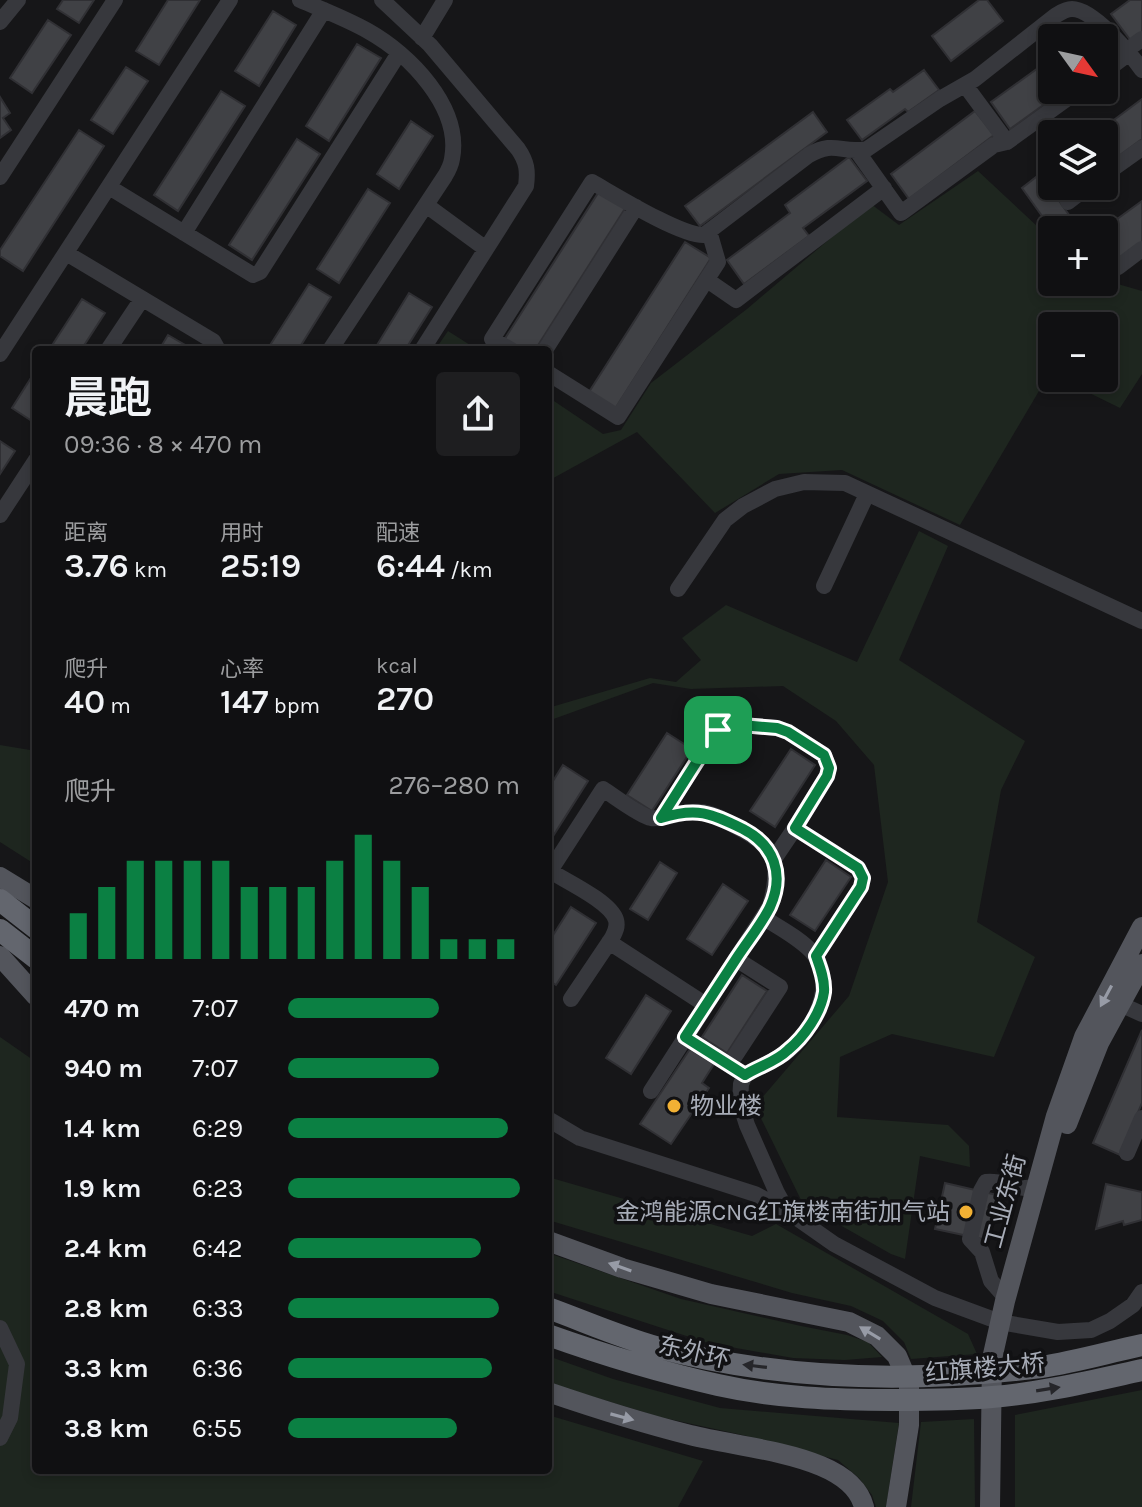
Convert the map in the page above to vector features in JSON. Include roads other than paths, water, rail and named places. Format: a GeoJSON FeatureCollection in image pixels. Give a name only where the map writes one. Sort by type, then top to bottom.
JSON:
{"type":"FeatureCollection","features":[{"type":"Feature","properties":{"kind":"highway"},"geometry":{"type":"LineString","coordinates":[[0,900],[32,925]]}},
{"type":"Feature","properties":{"kind":"highway"},"geometry":{"type":"LineString","coordinates":[[0,930],[32,955]]}},
{"type":"Feature","properties":{"kind":"highway","name":"红旗楼大桥"},"geometry":{"type":"LineString","coordinates":[[552,1309],[655,1347],[738,1364],[832,1376],[936,1376],[1044,1366],[1142,1345]]}},
{"type":"Feature","properties":{"kind":"highway","name":"东外环"},"geometry":{"type":"LineString","coordinates":[[552,1336],[625,1362],[720,1386],[831,1400]]}},
{"type":"Feature","properties":{"kind":"highway","name":"红旗楼大桥"},"geometry":{"type":"LineString","coordinates":[[831,1400],[992,1397],[1057,1388],[1142,1370]]}},
{"type":"Feature","properties":{"kind":"main road"},"geometry":{"type":"LineString","coordinates":[[0,877],[32,897]]}},
{"type":"Feature","properties":{"kind":"main road","name":"工业东街"},"geometry":{"type":"LineString","coordinates":[[1003,1507],[1006,1298],[1056,1116],[1084,1037],[1142,927]]}},
{"type":"Feature","properties":{"kind":"main road"},"geometry":{"type":"LineString","coordinates":[[0,956],[32,992]]}},
{"type":"Feature","properties":{"kind":"main road","name":"工业东街"},"geometry":{"type":"LineString","coordinates":[[990,1507],[992,1359],[1068,1120],[1099,1043],[1142,964]]}},
{"type":"Feature","properties":{"kind":"main road"},"geometry":{"type":"LineString","coordinates":[[552,1242],[696,1290],[849,1322],[877,1336],[897,1356],[909,1384],[909,1425],[896,1507]]}},
{"type":"Feature","properties":{"kind":"main road"},"geometry":{"type":"LineString","coordinates":[[552,1393],[689,1435],[801,1459],[824,1467],[846,1480],[861,1496],[864,1507]]}},
{"type":"Feature","properties":{"kind":"street"},"geometry":{"type":"LineString","coordinates":[[0,22],[18,0]]}},
{"type":"Feature","properties":{"kind":"street"},"geometry":{"type":"LineString","coordinates":[[0,177],[115,0]]}},
{"type":"Feature","properties":{"kind":"street"},"geometry":{"type":"LineString","coordinates":[[0,354],[230,0]]}},
{"type":"Feature","properties":{"kind":"street"},"geometry":{"type":"LineString","coordinates":[[300,0],[388,43],[433,90],[447,114],[453,138],[452,159],[445,176],[333,346]]}},
{"type":"Feature","properties":{"kind":"street"},"geometry":{"type":"LineString","coordinates":[[382,0],[422,38],[518,149],[528,173],[526,186],[425,346]]}},
{"type":"Feature","properties":{"kind":"street"},"geometry":{"type":"LineString","coordinates":[[422,38],[445,0]]}},
{"type":"Feature","properties":{"kind":"street"},"geometry":{"type":"LineString","coordinates":[[504,346],[492,339],[592,182],[696,236],[704,235],[820,149],[867,149],[965,85],[1068,9],[1080,10],[1135,46],[1142,70]]}},
{"type":"Feature","properties":{"kind":"street"},"geometry":{"type":"LineString","coordinates":[[184,233],[324,10]]}},
{"type":"Feature","properties":{"kind":"street"},"geometry":{"type":"LineString","coordinates":[[1118,60],[1135,46]]}},
{"type":"Feature","properties":{"kind":"street"},"geometry":{"type":"LineString","coordinates":[[109,187],[253,275],[260,272],[399,53]]}},
{"type":"Feature","properties":{"kind":"street"},"geometry":{"type":"LineString","coordinates":[[965,85],[1007,142]]}},
{"type":"Feature","properties":{"kind":"street"},"geometry":{"type":"LineString","coordinates":[[857,151],[901,213],[994,145],[1007,142],[1060,104]]}},
{"type":"Feature","properties":{"kind":"street"},"geometry":{"type":"LineString","coordinates":[[1118,165],[1142,148]]}},
{"type":"Feature","properties":{"kind":"street"},"geometry":{"type":"LineString","coordinates":[[707,280],[736,300],[884,188]]}},
{"type":"Feature","properties":{"kind":"street"},"geometry":{"type":"LineString","coordinates":[[426,205],[486,249]]}},
{"type":"Feature","properties":{"kind":"street"},"geometry":{"type":"LineString","coordinates":[[548,346],[636,207]]}},
{"type":"Feature","properties":{"kind":"street"},"geometry":{"type":"LineString","coordinates":[[552,376],[618,417],[718,262],[709,231]]}},
{"type":"Feature","properties":{"kind":"street"},"geometry":{"type":"LineString","coordinates":[[1118,267],[1142,249]]}},
{"type":"Feature","properties":{"kind":"street"},"geometry":{"type":"LineString","coordinates":[[66,253],[213,341],[216,346]]}},
{"type":"Feature","properties":{"kind":"street"},"geometry":{"type":"LineString","coordinates":[[111,346],[142,299]]}},
{"type":"Feature","properties":{"kind":"street"},"geometry":{"type":"LineString","coordinates":[[0,515],[32,466]]}},
{"type":"Feature","properties":{"kind":"street"},"geometry":{"type":"LineString","coordinates":[[678,589],[725,520],[743,506],[775,489],[804,482],[845,483],[1142,621]]}},
{"type":"Feature","properties":{"kind":"street"},"geometry":{"type":"LineString","coordinates":[[824,586],[867,494]]}},
{"type":"Feature","properties":{"kind":"street"},"geometry":{"type":"LineString","coordinates":[[661,818],[713,736],[723,726],[777,728],[824,755],[829,768],[827,776],[774,859]]}},
{"type":"Feature","properties":{"kind":"street"},"geometry":{"type":"LineString","coordinates":[[552,868],[603,789],[648,818],[677,813],[712,814],[753,834],[774,859],[776,875],[770,906],[651,1091]]}},
{"type":"Feature","properties":{"kind":"street"},"geometry":{"type":"LineString","coordinates":[[795,828],[858,868],[863,878],[861,887],[816,956]]}},
{"type":"Feature","properties":{"kind":"street"},"geometry":{"type":"LineString","coordinates":[[552,875],[603,904],[617,922],[617,929],[571,999]]}},
{"type":"Feature","properties":{"kind":"street"},"geometry":{"type":"LineString","coordinates":[[763,917],[808,948],[816,956],[823,977],[824,992],[809,1027],[789,1050],[745,1075],[741,1084],[740,1103],[747,1125],[787,1211]]}},
{"type":"Feature","properties":{"kind":"street"},"geometry":{"type":"LineString","coordinates":[[609,942],[706,1005]]}},
{"type":"Feature","properties":{"kind":"street"},"geometry":{"type":"LineString","coordinates":[[735,1056],[780,987],[736,959]]}},
{"type":"Feature","properties":{"kind":"street"},"geometry":{"type":"LineString","coordinates":[[1120,1004],[1142,1014]]}},
{"type":"Feature","properties":{"kind":"street"},"geometry":{"type":"LineString","coordinates":[[685,1037],[745,1075]]}},
{"type":"Feature","properties":{"kind":"street"},"geometry":{"type":"LineString","coordinates":[[1127,1153],[1142,1118]]}},
{"type":"Feature","properties":{"kind":"street"},"geometry":{"type":"LineString","coordinates":[[552,1121],[580,1138],[755,1194],[787,1211],[834,1244],[935,1298],[1005,1323],[1058,1332],[1091,1330],[1133,1305],[1142,1292]]}},
{"type":"Feature","properties":{"kind":"street"},"geometry":{"type":"LineString","coordinates":[[1006,1298],[991,1281],[982,1252],[970,1239],[983,1186],[992,1180],[1026,1188],[1037,1185]]}},
{"type":"Feature","properties":{"kind":"street"},"geometry":{"type":"LineString","coordinates":[[0,1328],[17,1364],[10,1418],[0,1438]]}},
{"type":"Feature","properties":{"kind":"place","name":"物业楼"},"geometry":{"type":"Point","coordinates":[674,1106]}},
{"type":"Feature","properties":{"kind":"place","name":"金鸿能源CNG红旗楼南街加气站"},"geometry":{"type":"Point","coordinates":[966,1212]}}]}
